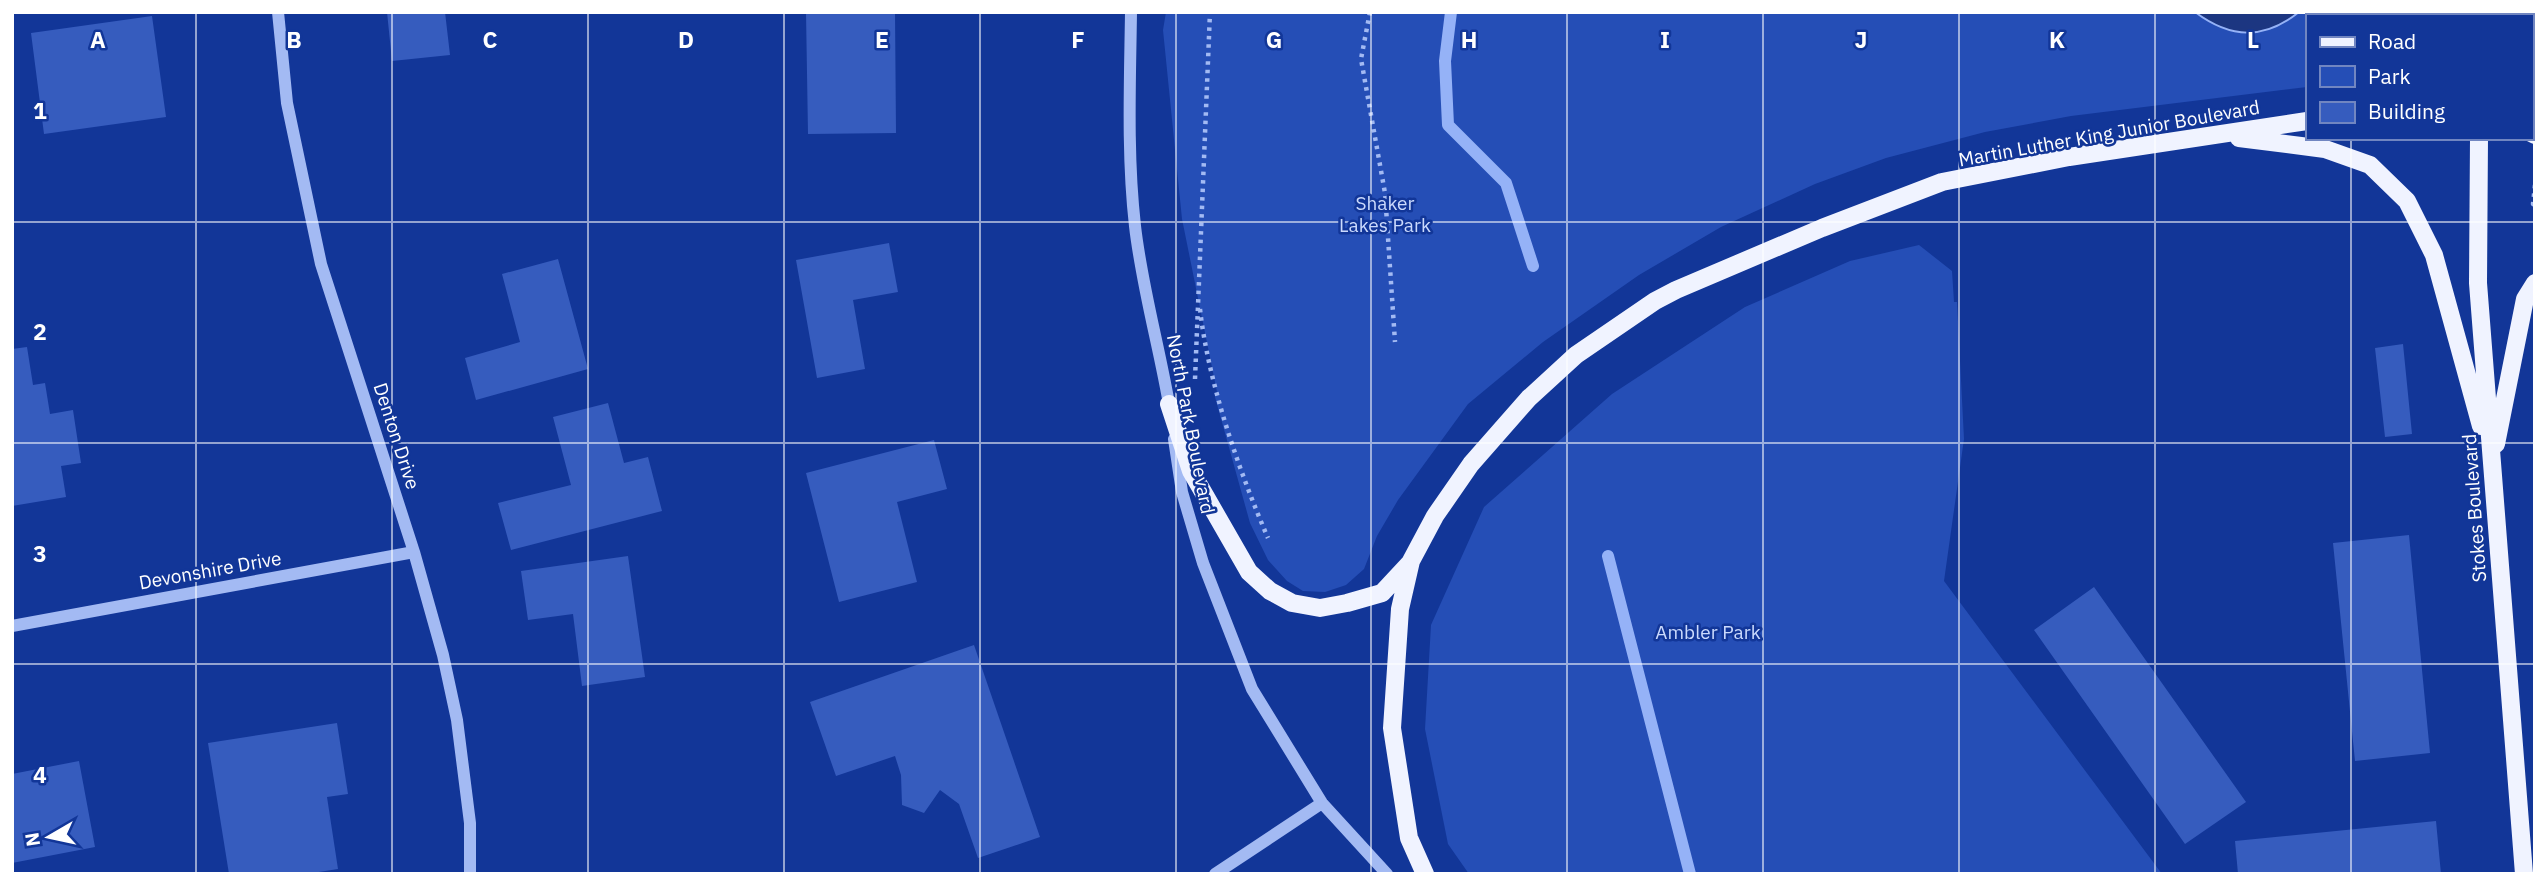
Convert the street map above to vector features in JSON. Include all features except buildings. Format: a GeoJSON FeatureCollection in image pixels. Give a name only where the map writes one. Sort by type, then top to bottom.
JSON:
{"type":"FeatureCollection","features":[{"type":"Feature","properties":{"kind":"main road","name":"Martin Luther King Junior Boulevard"},"geometry":{"type":"LineString","coordinates":[[1425,874],[1409,838],[1392,728],[1400,609],[1411,561],[1435,516],[1471,464],[1529,398],[1576,355],[1676,290],[1822,228],[1942,182],[2069,157],[2306,121]]}},
{"type":"Feature","properties":{"kind":"main road"},"geometry":{"type":"LineString","coordinates":[[2222,135],[2325,149],[2370,165],[2407,201],[2434,255],[2492,465]]}},
{"type":"Feature","properties":{"kind":"main road","name":"Stokes Boulevard"},"geometry":{"type":"LineString","coordinates":[[2479,140],[2478,283],[2524,874]]}},
{"type":"Feature","properties":{"kind":"main road"},"geometry":{"type":"LineString","coordinates":[[2492,465],[2525,299],[2535,283]]}},
{"type":"Feature","properties":{"kind":"main road"},"geometry":{"type":"LineString","coordinates":[[1168,404],[1191,471],[1250,572],[1270,591],[1292,603],[1320,608],[1347,603],[1382,593],[1411,561]]}},
{"type":"Feature","properties":{"kind":"street","name":"Denton Drive"},"geometry":{"type":"LineString","coordinates":[[278,12],[287,103],[321,264],[414,552],[443,655],[457,720],[470,823],[470,874]]}},
{"type":"Feature","properties":{"kind":"street","name":"North Park Boulevard"},"geometry":{"type":"LineString","coordinates":[[1131,12],[1129,150],[1135,226],[1182,492],[1208,576],[1251,689],[1322,803],[1387,874]]}},
{"type":"Feature","properties":{"kind":"street","name":"Devonshire Drive"},"geometry":{"type":"LineString","coordinates":[[12,626],[414,552]]}},
{"type":"Feature","properties":{"kind":"street"},"geometry":{"type":"LineString","coordinates":[[1215,874],[1322,803]]}},
{"type":"Feature","properties":{"kind":"path"},"geometry":{"type":"LineString","coordinates":[[1195,389],[1210,12]]}},
{"type":"Feature","properties":{"kind":"path"},"geometry":{"type":"LineString","coordinates":[[1370,12],[1361,59],[1385,193],[1395,342]]}},
{"type":"Feature","properties":{"kind":"path"},"geometry":{"type":"LineString","coordinates":[[2535,185],[2535,205]]}},
{"type":"Feature","properties":{"kind":"path"},"geometry":{"type":"LineString","coordinates":[[1198,294],[1203,338],[1217,392],[1256,510],[1273,549]]}},
{"type":"Feature","properties":{"kind":"green space","name":"Shaker Lakes Park"},"geometry":{"type":"Polygon","coordinates":[[[1166,12],[2406,12],[2306,14],[2306,87],[2071,116],[1985,132],[1886,158],[1815,184],[1721,227],[1639,275],[1543,342],[1468,404],[1398,500],[1377,536],[1364,569],[1346,585],[1325,592],[1303,591],[1287,581],[1268,560],[1250,523],[1215,397],[1217,392],[1182,219],[1163,30],[1166,12]]]}},
{"type":"Feature","properties":{"kind":"green space","name":"Ambler Park"},"geometry":{"type":"Polygon","coordinates":[[[1919,245],[1952,271],[1954,302],[1957,302],[1964,439],[1944,581],[2162,874],[1469,874],[1448,844],[1425,729],[1431,625],[1484,507],[1612,394],[1745,307],[1850,261],[1919,245]]]}},
{"type":"Feature","properties":{"kind":"shaded area"},"geometry":{"type":"Polygon","coordinates":[[[2195,12],[2299,12],[2273,28],[2247,33],[2222,27],[2195,12]]]}},
{"type":"Feature","properties":{"kind":"waterway"},"geometry":{"type":"LineString","coordinates":[[1451,12],[1445,61],[1448,125],[1506,183],[1533,266]]}},
{"type":"Feature","properties":{"kind":"waterway"},"geometry":{"type":"LineString","coordinates":[[1608,556],[1690,874]]}}]}
